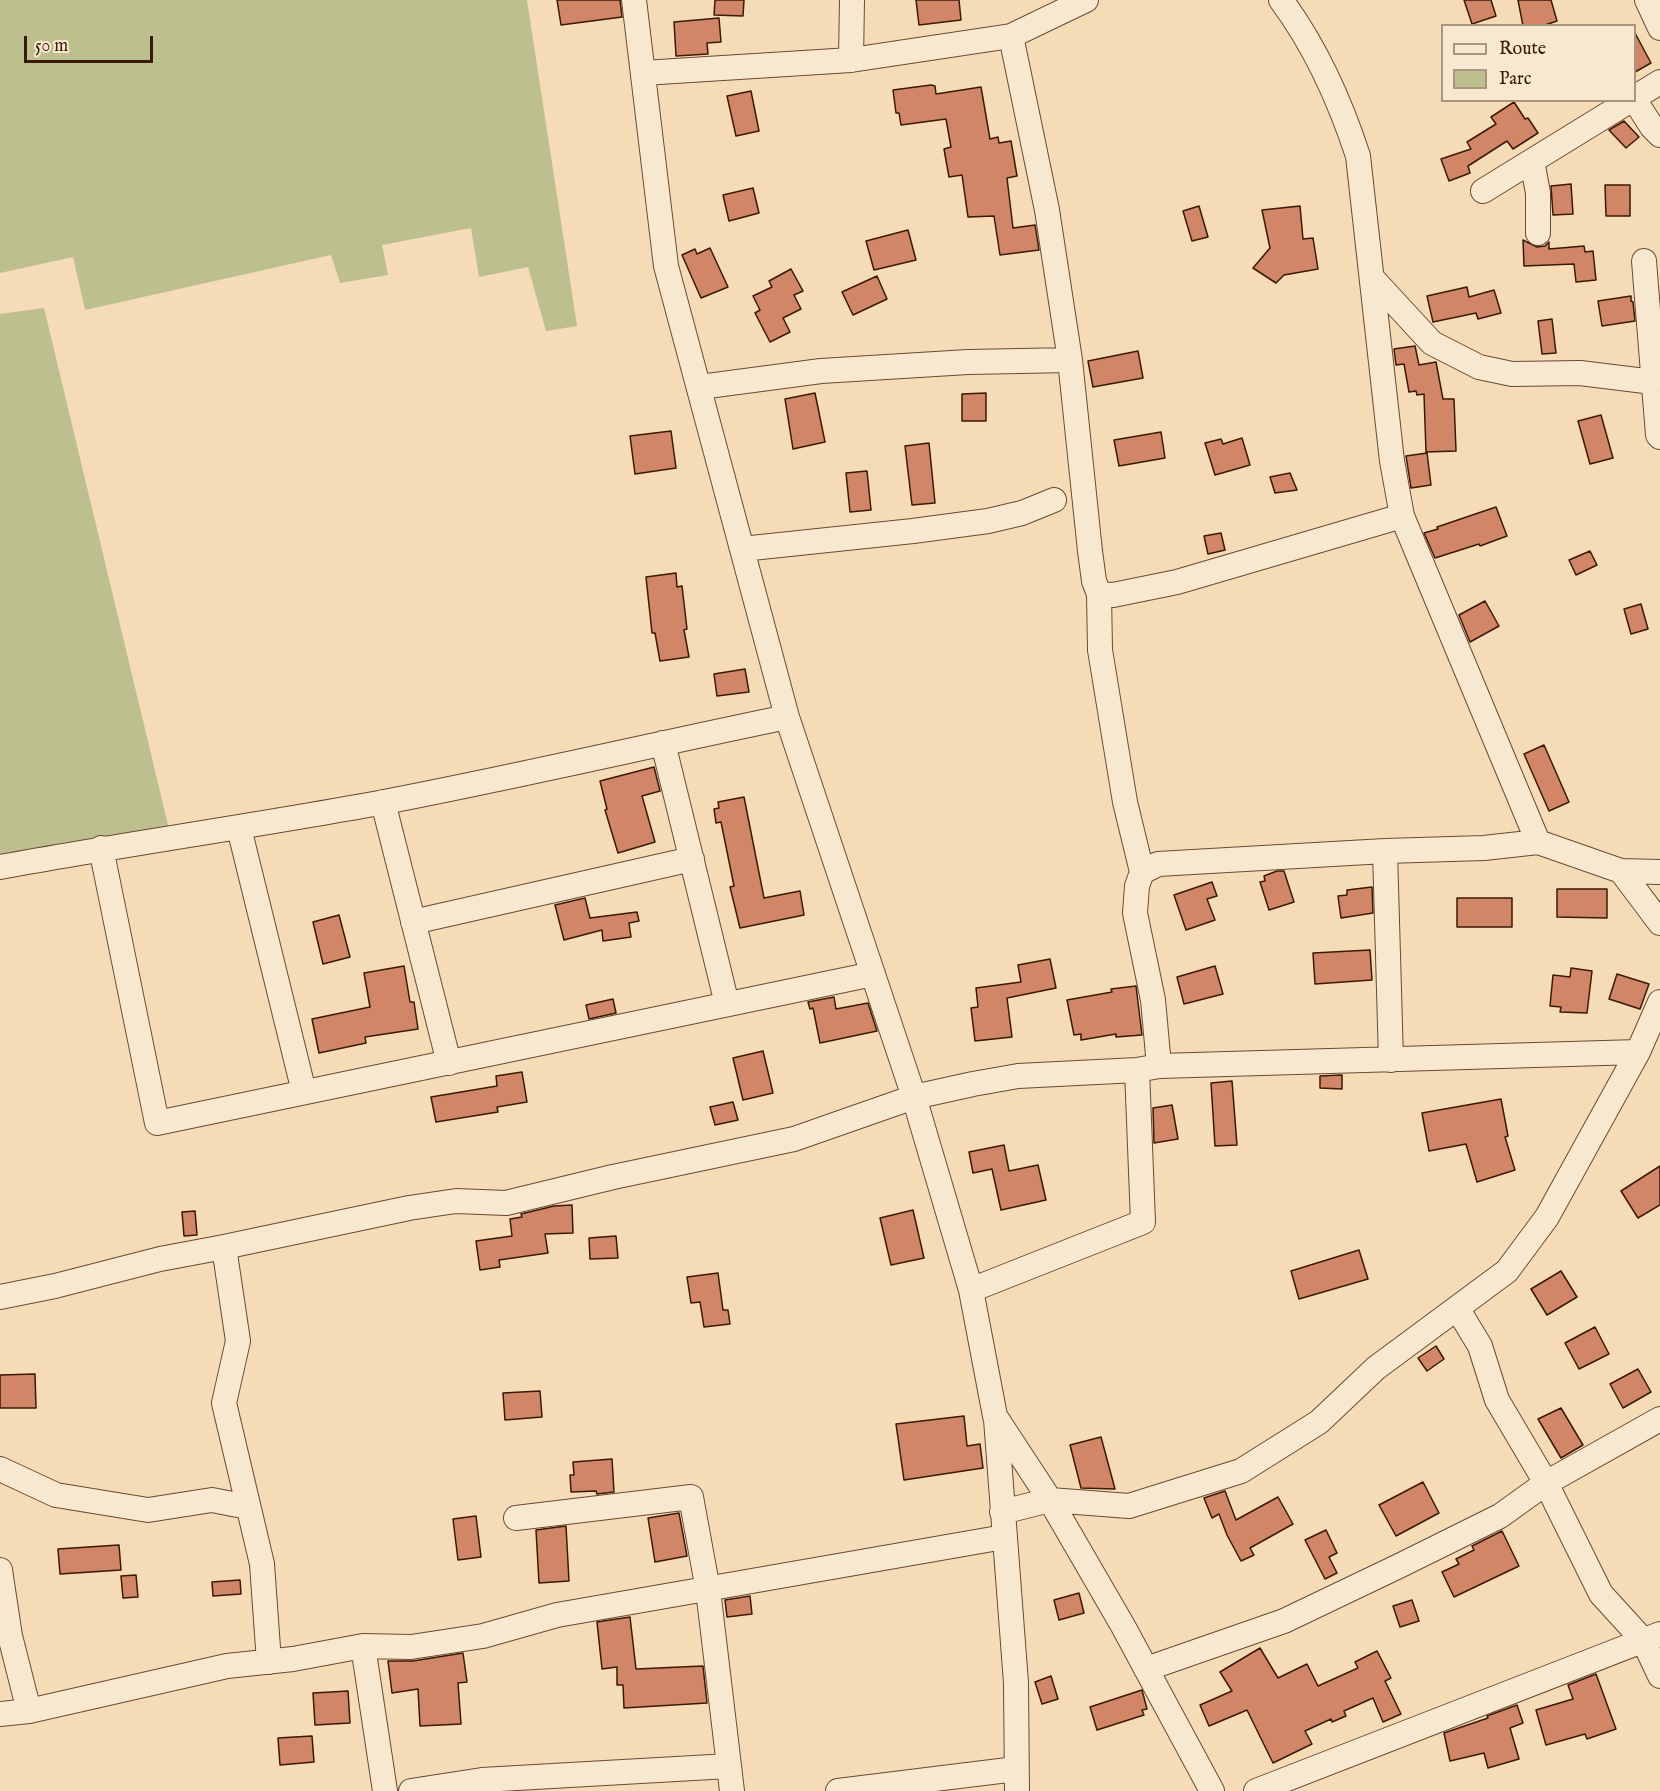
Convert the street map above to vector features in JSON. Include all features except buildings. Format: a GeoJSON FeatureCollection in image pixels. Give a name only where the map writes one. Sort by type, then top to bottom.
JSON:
{"type":"FeatureCollection","features":[{"type":"Feature","properties":{"kind":"street"},"geometry":{"type":"LineString","coordinates":[[634,0],[666,267],[787,717],[914,1096],[971,1290],[996,1416],[1016,1683],[1016,1780],[838,1791]]}},
{"type":"Feature","properties":{"kind":"street"},"geometry":{"type":"LineString","coordinates":[[851,60],[852,0]]}},
{"type":"Feature","properties":{"kind":"street"},"geometry":{"type":"LineString","coordinates":[[643,73],[851,60],[1011,36],[1086,0]]}},
{"type":"Feature","properties":{"kind":"street"},"geometry":{"type":"LineString","coordinates":[[1281,0],[1301,26],[1327,77],[1358,156],[1392,461],[1402,516],[1538,842]]}},
{"type":"Feature","properties":{"kind":"street"},"geometry":{"type":"LineString","coordinates":[[1647,0],[1660,28]]}},
{"type":"Feature","properties":{"kind":"street"},"geometry":{"type":"LineString","coordinates":[[971,1290],[1143,1222],[1148,1068],[1153,1000],[1135,913],[1137,886],[1142,872],[1125,802],[1100,650],[1099,594],[1094,581],[1090,551],[1070,360],[1047,210],[1011,36]]}},
{"type":"Feature","properties":{"kind":"street"},"geometry":{"type":"LineString","coordinates":[[1636,97],[1660,82]]}},
{"type":"Feature","properties":{"kind":"street"},"geometry":{"type":"LineString","coordinates":[[1483,191],[1628,102]]}},
{"type":"Feature","properties":{"kind":"street"},"geometry":{"type":"LineString","coordinates":[[1635,102],[1660,135]]}},
{"type":"Feature","properties":{"kind":"street"},"geometry":{"type":"LineString","coordinates":[[1532,161],[1538,193],[1538,233]]}},
{"type":"Feature","properties":{"kind":"street"},"geometry":{"type":"LineString","coordinates":[[1644,261],[1653,382],[1660,437]]}},
{"type":"Feature","properties":{"kind":"street"},"geometry":{"type":"LineString","coordinates":[[1373,279],[1432,343],[1479,368],[1512,374],[1580,374],[1653,382]]}},
{"type":"Feature","properties":{"kind":"street"},"geometry":{"type":"LineString","coordinates":[[699,387],[821,371],[968,362],[1070,360]]}},
{"type":"Feature","properties":{"kind":"street"},"geometry":{"type":"LineString","coordinates":[[742,549],[988,521],[1022,513],[1054,500]]}},
{"type":"Feature","properties":{"kind":"street"},"geometry":{"type":"LineString","coordinates":[[1099,594],[1113,595],[1177,582],[1402,516]]}},
{"type":"Feature","properties":{"kind":"street"},"geometry":{"type":"LineString","coordinates":[[0,867],[100,848],[239,828],[383,802],[787,717]]}},
{"type":"Feature","properties":{"kind":"street"},"geometry":{"type":"LineString","coordinates":[[663,743],[727,1004]]}},
{"type":"Feature","properties":{"kind":"street"},"geometry":{"type":"LineString","coordinates":[[383,802],[449,1063]]}},
{"type":"Feature","properties":{"kind":"street"},"geometry":{"type":"LineString","coordinates":[[239,828],[304,1092]]}},
{"type":"Feature","properties":{"kind":"street"},"geometry":{"type":"LineString","coordinates":[[1142,872],[1158,864],[1385,851],[1484,848],[1538,842],[1621,871],[1660,872]]}},
{"type":"Feature","properties":{"kind":"street"},"geometry":{"type":"LineString","coordinates":[[100,848],[157,1123],[873,974]]}},
{"type":"Feature","properties":{"kind":"street"},"geometry":{"type":"LineString","coordinates":[[1385,851],[1391,1060]]}},
{"type":"Feature","properties":{"kind":"street"},"geometry":{"type":"LineString","coordinates":[[413,922],[692,859]]}},
{"type":"Feature","properties":{"kind":"street"},"geometry":{"type":"LineString","coordinates":[[1621,871],[1660,923]]}},
{"type":"Feature","properties":{"kind":"street"},"geometry":{"type":"LineString","coordinates":[[1002,1512],[1050,1500],[1129,1506],[1241,1471],[1319,1422],[1376,1368],[1507,1271],[1547,1217],[1638,1052],[1660,1002]]}},
{"type":"Feature","properties":{"kind":"street"},"geometry":{"type":"LineString","coordinates":[[0,1297],[55,1286],[160,1258],[224,1247],[409,1208],[456,1201],[506,1203],[613,1177],[794,1139],[914,1096],[1018,1076],[1148,1068],[1638,1052]]}},
{"type":"Feature","properties":{"kind":"street"},"geometry":{"type":"LineString","coordinates":[[224,1247],[238,1341],[224,1403],[262,1564],[269,1662]]}},
{"type":"Feature","properties":{"kind":"street"},"geometry":{"type":"LineString","coordinates":[[1457,1308],[1480,1346],[1497,1400],[1546,1483],[1601,1594],[1652,1637],[1660,1676]]}},
{"type":"Feature","properties":{"kind":"street"},"geometry":{"type":"LineString","coordinates":[[996,1416],[1050,1500],[1212,1791]]}},
{"type":"Feature","properties":{"kind":"street"},"geometry":{"type":"LineString","coordinates":[[1146,1669],[1284,1621],[1500,1516],[1546,1483],[1660,1419]]}},
{"type":"Feature","properties":{"kind":"street"},"geometry":{"type":"LineString","coordinates":[[0,1468],[56,1495],[148,1510],[212,1500],[248,1507]]}},
{"type":"Feature","properties":{"kind":"street"},"geometry":{"type":"LineString","coordinates":[[516,1518],[691,1497],[708,1590],[732,1791]]}},
{"type":"Feature","properties":{"kind":"street"},"geometry":{"type":"LineString","coordinates":[[0,1714],[29,1711],[227,1666],[269,1662],[363,1646],[411,1647],[483,1636],[557,1615],[1004,1537]]}},
{"type":"Feature","properties":{"kind":"street"},"geometry":{"type":"LineString","coordinates":[[0,1569],[10,1636],[29,1711]]}},
{"type":"Feature","properties":{"kind":"street"},"geometry":{"type":"LineString","coordinates":[[1256,1791],[1652,1637]]}},
{"type":"Feature","properties":{"kind":"street"},"geometry":{"type":"LineString","coordinates":[[363,1646],[385,1791]]}},
{"type":"Feature","properties":{"kind":"street"},"geometry":{"type":"LineString","coordinates":[[411,1791],[482,1780],[729,1766]]}},
{"type":"Feature","properties":{"kind":"green space"},"geometry":{"type":"Polygon","coordinates":[[[0,0],[527,0],[577,326],[546,331],[528,267],[479,277],[471,228],[382,245],[388,275],[340,283],[331,255],[85,310],[73,257],[0,273],[0,0]]]}},
{"type":"Feature","properties":{"kind":"green space"},"geometry":{"type":"Polygon","coordinates":[[[44,308],[169,829],[0,860],[0,314],[44,308]]]}}]}
